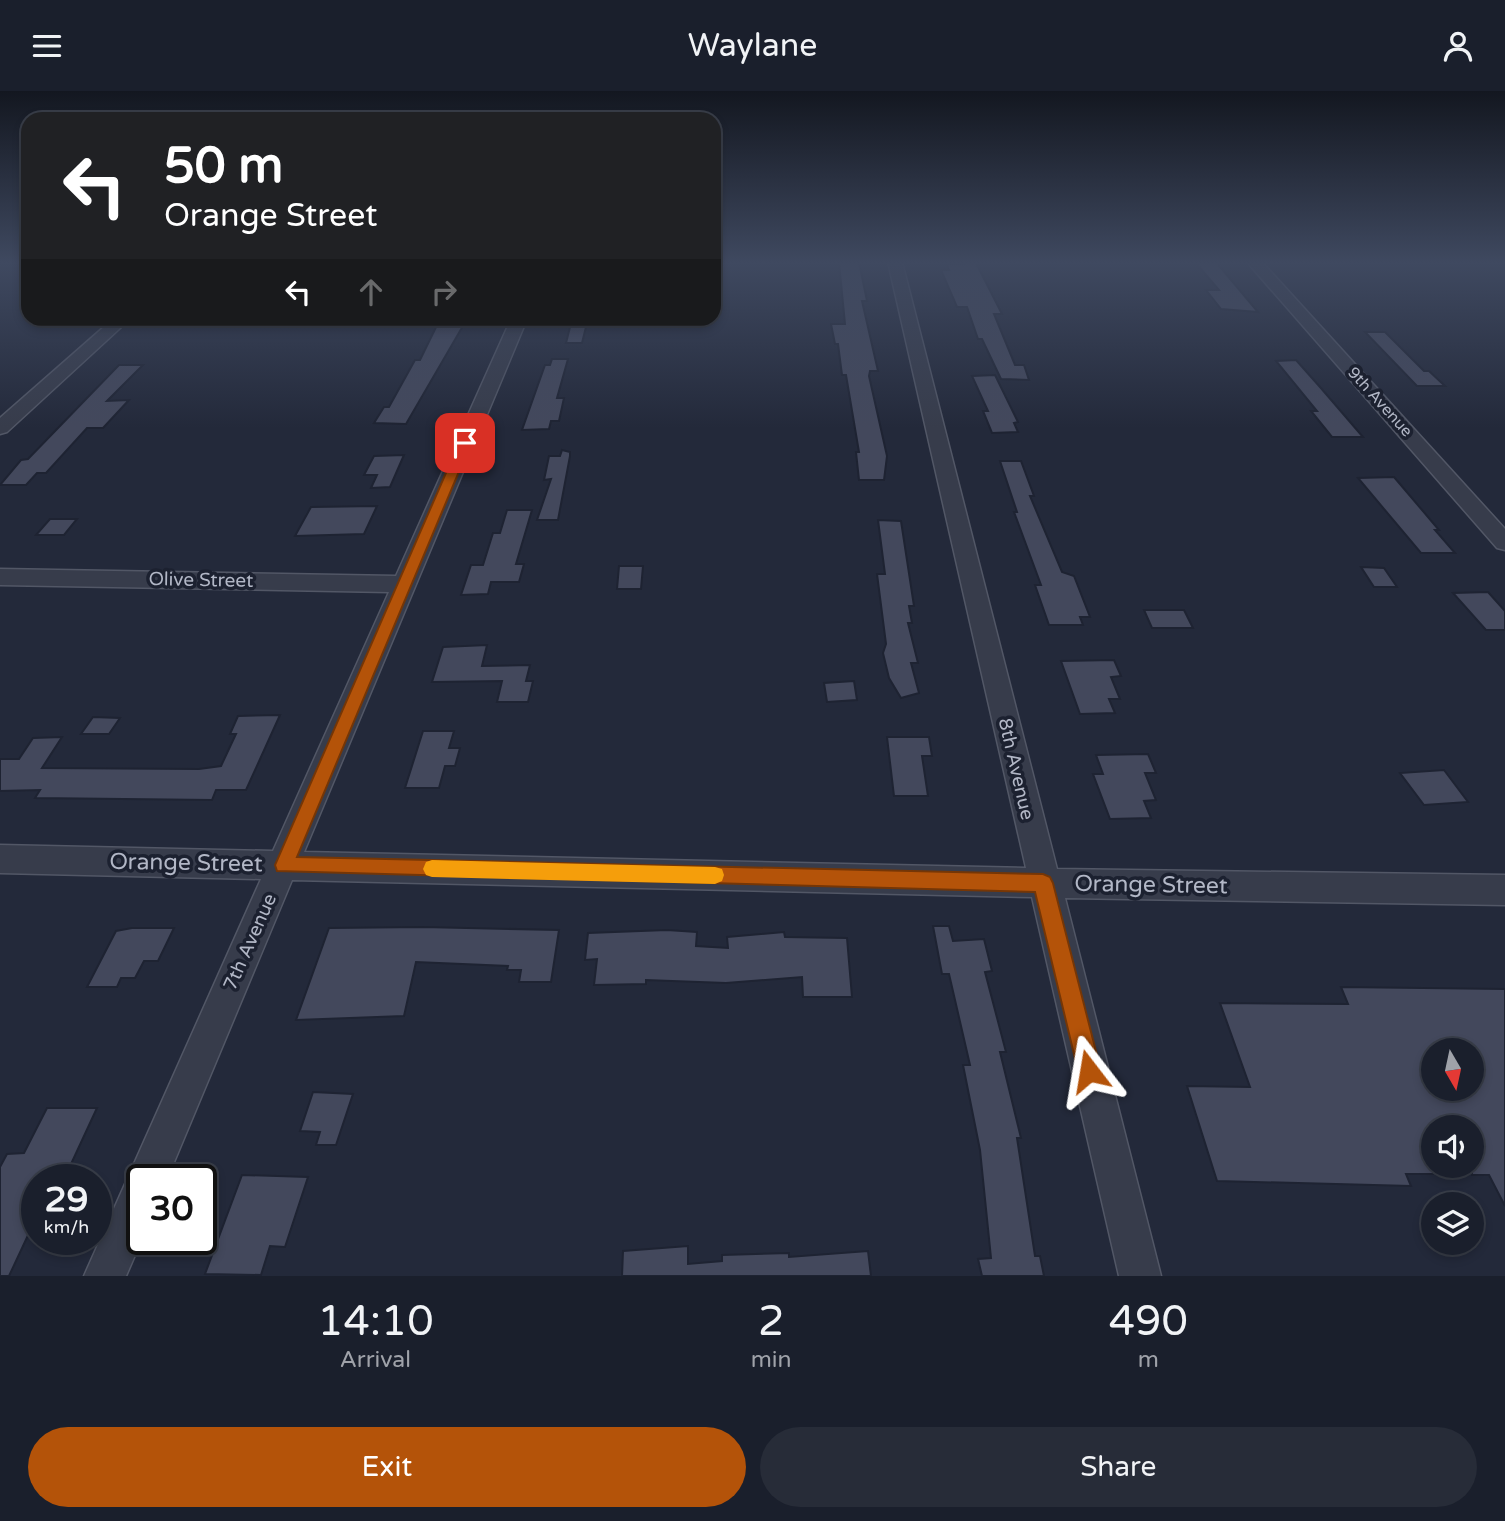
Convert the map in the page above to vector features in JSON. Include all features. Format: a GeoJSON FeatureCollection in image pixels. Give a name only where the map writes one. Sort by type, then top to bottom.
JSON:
{"type":"FeatureCollection","features":[{"type":"Feature","properties":{"kind":"street","name":"8th Avenue"},"geometry":{"type":"LineString","coordinates":[[908,317],[1140,1276]]}},
{"type":"Feature","properties":{"kind":"street","name":"9th Avenue"},"geometry":{"type":"LineString","coordinates":[[1303,317],[1505,543]]}},
{"type":"Feature","properties":{"kind":"street"},"geometry":{"type":"LineString","coordinates":[[0,428],[114,326]]}},
{"type":"Feature","properties":{"kind":"street","name":"7th Avenue"},"geometry":{"type":"LineString","coordinates":[[154,1164],[516,326]]}},
{"type":"Feature","properties":{"kind":"street","name":"Olive Street"},"geometry":{"type":"LineString","coordinates":[[0,577],[403,584]]}},
{"type":"Feature","properties":{"kind":"street","name":"Orange Street"},"geometry":{"type":"LineString","coordinates":[[0,859],[1043,883],[1505,890]]}},
{"type":"Feature","properties":{"kind":"street"},"geometry":{"type":"LineString","coordinates":[[105,1276],[126,1228]]}},
{"type":"Feature","properties":{"kind":"building"},"geometry":{"type":"Polygon","coordinates":[[[844,317],[866,317],[878,371],[870,371],[869,376],[887,456],[884,480],[859,480],[856,452],[859,452],[846,375],[842,375],[838,344],[835,344],[831,324],[845,324],[844,317]]]}},
{"type":"Feature","properties":{"kind":"building"},"geometry":{"type":"Polygon","coordinates":[[[971,317],[995,317],[1015,365],[1024,365],[1029,380],[1001,379],[982,339],[978,339],[971,317]]]}},
{"type":"Feature","properties":{"kind":"building"},"geometry":{"type":"Polygon","coordinates":[[[437,326],[463,326],[406,424],[374,423],[384,407],[389,407],[415,360],[420,360],[437,326]]]}},
{"type":"Feature","properties":{"kind":"building"},"geometry":{"type":"Polygon","coordinates":[[[570,326],[586,326],[582,343],[566,343],[570,326]]]}},
{"type":"Feature","properties":{"kind":"building"},"geometry":{"type":"Polygon","coordinates":[[[1365,332],[1385,332],[1424,371],[1429,371],[1445,386],[1417,386],[1365,332]]]}},
{"type":"Feature","properties":{"kind":"building"},"geometry":{"type":"Polygon","coordinates":[[[552,359],[568,359],[557,398],[564,398],[559,421],[551,421],[549,429],[522,430],[545,365],[550,365],[552,359]]]}},
{"type":"Feature","properties":{"kind":"building"},"geometry":{"type":"Polygon","coordinates":[[[1296,360],[1363,437],[1332,437],[1311,411],[1317,411],[1276,361],[1296,360]]]}},
{"type":"Feature","properties":{"kind":"building"},"geometry":{"type":"Polygon","coordinates":[[[119,365],[143,365],[107,401],[129,400],[103,428],[87,428],[46,473],[37,473],[26,485],[0,485],[21,460],[28,459],[119,365]]]}},
{"type":"Feature","properties":{"kind":"building"},"geometry":{"type":"Polygon","coordinates":[[[995,375],[1018,422],[1014,423],[1018,432],[992,433],[983,411],[988,411],[972,376],[995,375]]]}},
{"type":"Feature","properties":{"kind":"building"},"geometry":{"type":"Polygon","coordinates":[[[562,450],[570,452],[570,456],[558,520],[537,520],[551,479],[544,480],[549,456],[560,456],[562,450]]]}},
{"type":"Feature","properties":{"kind":"building"},"geometry":{"type":"Polygon","coordinates":[[[404,455],[390,487],[371,488],[377,475],[364,475],[374,456],[404,455]]]}},
{"type":"Feature","properties":{"kind":"building"},"geometry":{"type":"Polygon","coordinates":[[[1000,461],[1021,461],[1034,496],[1030,496],[1062,572],[1074,576],[1090,617],[1080,617],[1083,625],[1049,625],[1035,585],[1041,585],[1014,512],[1017,512],[1000,461]]]}},
{"type":"Feature","properties":{"kind":"building"},"geometry":{"type":"Polygon","coordinates":[[[1394,477],[1455,553],[1421,553],[1358,478],[1394,477]]]}},
{"type":"Feature","properties":{"kind":"building"},"geometry":{"type":"Polygon","coordinates":[[[377,506],[364,534],[295,536],[311,507],[377,506]]]}},
{"type":"Feature","properties":{"kind":"building"},"geometry":{"type":"Polygon","coordinates":[[[507,510],[532,510],[516,564],[524,564],[519,582],[491,582],[488,594],[461,595],[471,565],[483,565],[493,533],[500,533],[507,510]]]}},
{"type":"Feature","properties":{"kind":"building"},"geometry":{"type":"Polygon","coordinates":[[[50,519],[77,519],[64,535],[36,535],[50,519]]]}},
{"type":"Feature","properties":{"kind":"building"},"geometry":{"type":"Polygon","coordinates":[[[878,520],[901,521],[914,606],[909,606],[912,623],[908,623],[918,663],[911,663],[919,693],[901,698],[889,678],[883,653],[886,644],[877,574],[885,574],[878,520]]]}},
{"type":"Feature","properties":{"kind":"building"},"geometry":{"type":"Polygon","coordinates":[[[619,566],[643,566],[641,589],[617,589],[619,566]]]}},
{"type":"Feature","properties":{"kind":"building"},"geometry":{"type":"Polygon","coordinates":[[[1361,567],[1384,568],[1397,587],[1374,587],[1361,567]]]}},
{"type":"Feature","properties":{"kind":"building"},"geometry":{"type":"Polygon","coordinates":[[[1488,592],[1505,611],[1505,630],[1486,630],[1453,593],[1488,592]]]}},
{"type":"Feature","properties":{"kind":"building"},"geometry":{"type":"Polygon","coordinates":[[[1144,610],[1184,610],[1193,628],[1152,628],[1144,610]]]}},
{"type":"Feature","properties":{"kind":"building"},"geometry":{"type":"Polygon","coordinates":[[[487,645],[482,666],[530,665],[526,681],[533,681],[528,702],[497,702],[502,681],[432,682],[443,647],[487,645]]]}},
{"type":"Feature","properties":{"kind":"building"},"geometry":{"type":"Polygon","coordinates":[[[1114,660],[1121,676],[1111,677],[1120,699],[1109,699],[1115,713],[1080,714],[1061,661],[1114,660]]]}},
{"type":"Feature","properties":{"kind":"building"},"geometry":{"type":"Polygon","coordinates":[[[854,681],[857,700],[827,702],[824,683],[854,681]]]}},
{"type":"Feature","properties":{"kind":"building"},"geometry":{"type":"Polygon","coordinates":[[[280,715],[246,790],[216,790],[212,800],[35,798],[40,790],[0,791],[0,759],[19,759],[33,738],[62,737],[42,768],[199,769],[221,766],[236,734],[230,734],[238,716],[280,715]]]}},
{"type":"Feature","properties":{"kind":"building"},"geometry":{"type":"Polygon","coordinates":[[[93,717],[120,718],[109,734],[81,734],[93,717]]]}},
{"type":"Feature","properties":{"kind":"building"},"geometry":{"type":"Polygon","coordinates":[[[423,731],[454,731],[449,748],[460,748],[455,766],[445,766],[439,788],[405,788],[423,731]]]}},
{"type":"Feature","properties":{"kind":"building"},"geometry":{"type":"Polygon","coordinates":[[[887,737],[929,737],[932,756],[922,756],[928,796],[894,796],[887,737]]]}},
{"type":"Feature","properties":{"kind":"building"},"geometry":{"type":"Polygon","coordinates":[[[1148,754],[1156,773],[1145,773],[1156,800],[1144,801],[1151,818],[1110,819],[1093,774],[1103,774],[1096,755],[1148,754]]]}},
{"type":"Feature","properties":{"kind":"building"},"geometry":{"type":"Polygon","coordinates":[[[1444,770],[1468,802],[1424,805],[1400,773],[1444,770]]]}},
{"type":"Feature","properties":{"kind":"building"},"geometry":{"type":"Polygon","coordinates":[[[933,926],[949,926],[953,941],[984,939],[992,971],[985,972],[1006,1052],[1000,1052],[1021,1138],[1017,1138],[1035,1256],[1040,1256],[1044,1276],[982,1276],[978,1259],[991,1258],[980,1150],[963,1065],[970,1065],[949,974],[942,974],[933,926]]]}},
{"type":"Feature","properties":{"kind":"building"},"geometry":{"type":"Polygon","coordinates":[[[132,928],[174,928],[158,961],[144,961],[135,978],[121,978],[117,987],[87,987],[116,931],[132,928]]]}},
{"type":"Feature","properties":{"kind":"building"},"geometry":{"type":"Polygon","coordinates":[[[329,928],[559,930],[551,982],[519,982],[521,970],[507,970],[508,966],[416,962],[404,1016],[296,1020],[329,928]]]}},
{"type":"Feature","properties":{"kind":"building"},"geometry":{"type":"Polygon","coordinates":[[[667,930],[697,932],[696,946],[728,948],[727,937],[784,932],[785,937],[847,938],[852,997],[803,997],[802,977],[726,983],[646,980],[646,984],[594,985],[597,959],[585,960],[588,933],[667,930]]]}},
{"type":"Feature","properties":{"kind":"building"},"geometry":{"type":"Polygon","coordinates":[[[1341,987],[1505,989],[1505,1206],[1489,1175],[1484,1175],[1484,1115],[1421,1115],[1421,1174],[1406,1174],[1411,1186],[1217,1181],[1187,1086],[1250,1087],[1220,1003],[1348,1004],[1341,987]]]}},
{"type":"Feature","properties":{"kind":"building"},"geometry":{"type":"Polygon","coordinates":[[[313,1092],[353,1094],[336,1145],[316,1145],[320,1132],[300,1131],[313,1092]]]}},
{"type":"Feature","properties":{"kind":"building"},"geometry":{"type":"Polygon","coordinates":[[[47,1108],[97,1108],[71,1164],[21,1164],[21,1250],[9,1276],[0,1276],[0,1167],[7,1154],[24,1153],[47,1108]]]}},
{"type":"Feature","properties":{"kind":"building"},"geometry":{"type":"Polygon","coordinates":[[[242,1175],[308,1177],[285,1247],[270,1246],[261,1275],[205,1274],[212,1255],[217,1255],[217,1242],[242,1175]]]}},
{"type":"Feature","properties":{"kind":"building"},"geometry":{"type":"Polygon","coordinates":[[[688,1246],[688,1264],[722,1261],[722,1255],[789,1253],[789,1257],[868,1251],[871,1276],[622,1276],[623,1251],[688,1246]]]}},
{"type":"Feature","properties":{"kind":"slow traffic"},"geometry":{"type":"LineString","coordinates":[[432,869],[715,875]]}},
{"type":"Feature","properties":{"kind":"route"},"geometry":{"type":"LineString","coordinates":[[465,443],[284,865],[1043,883],[1089,1071]]}}]}
